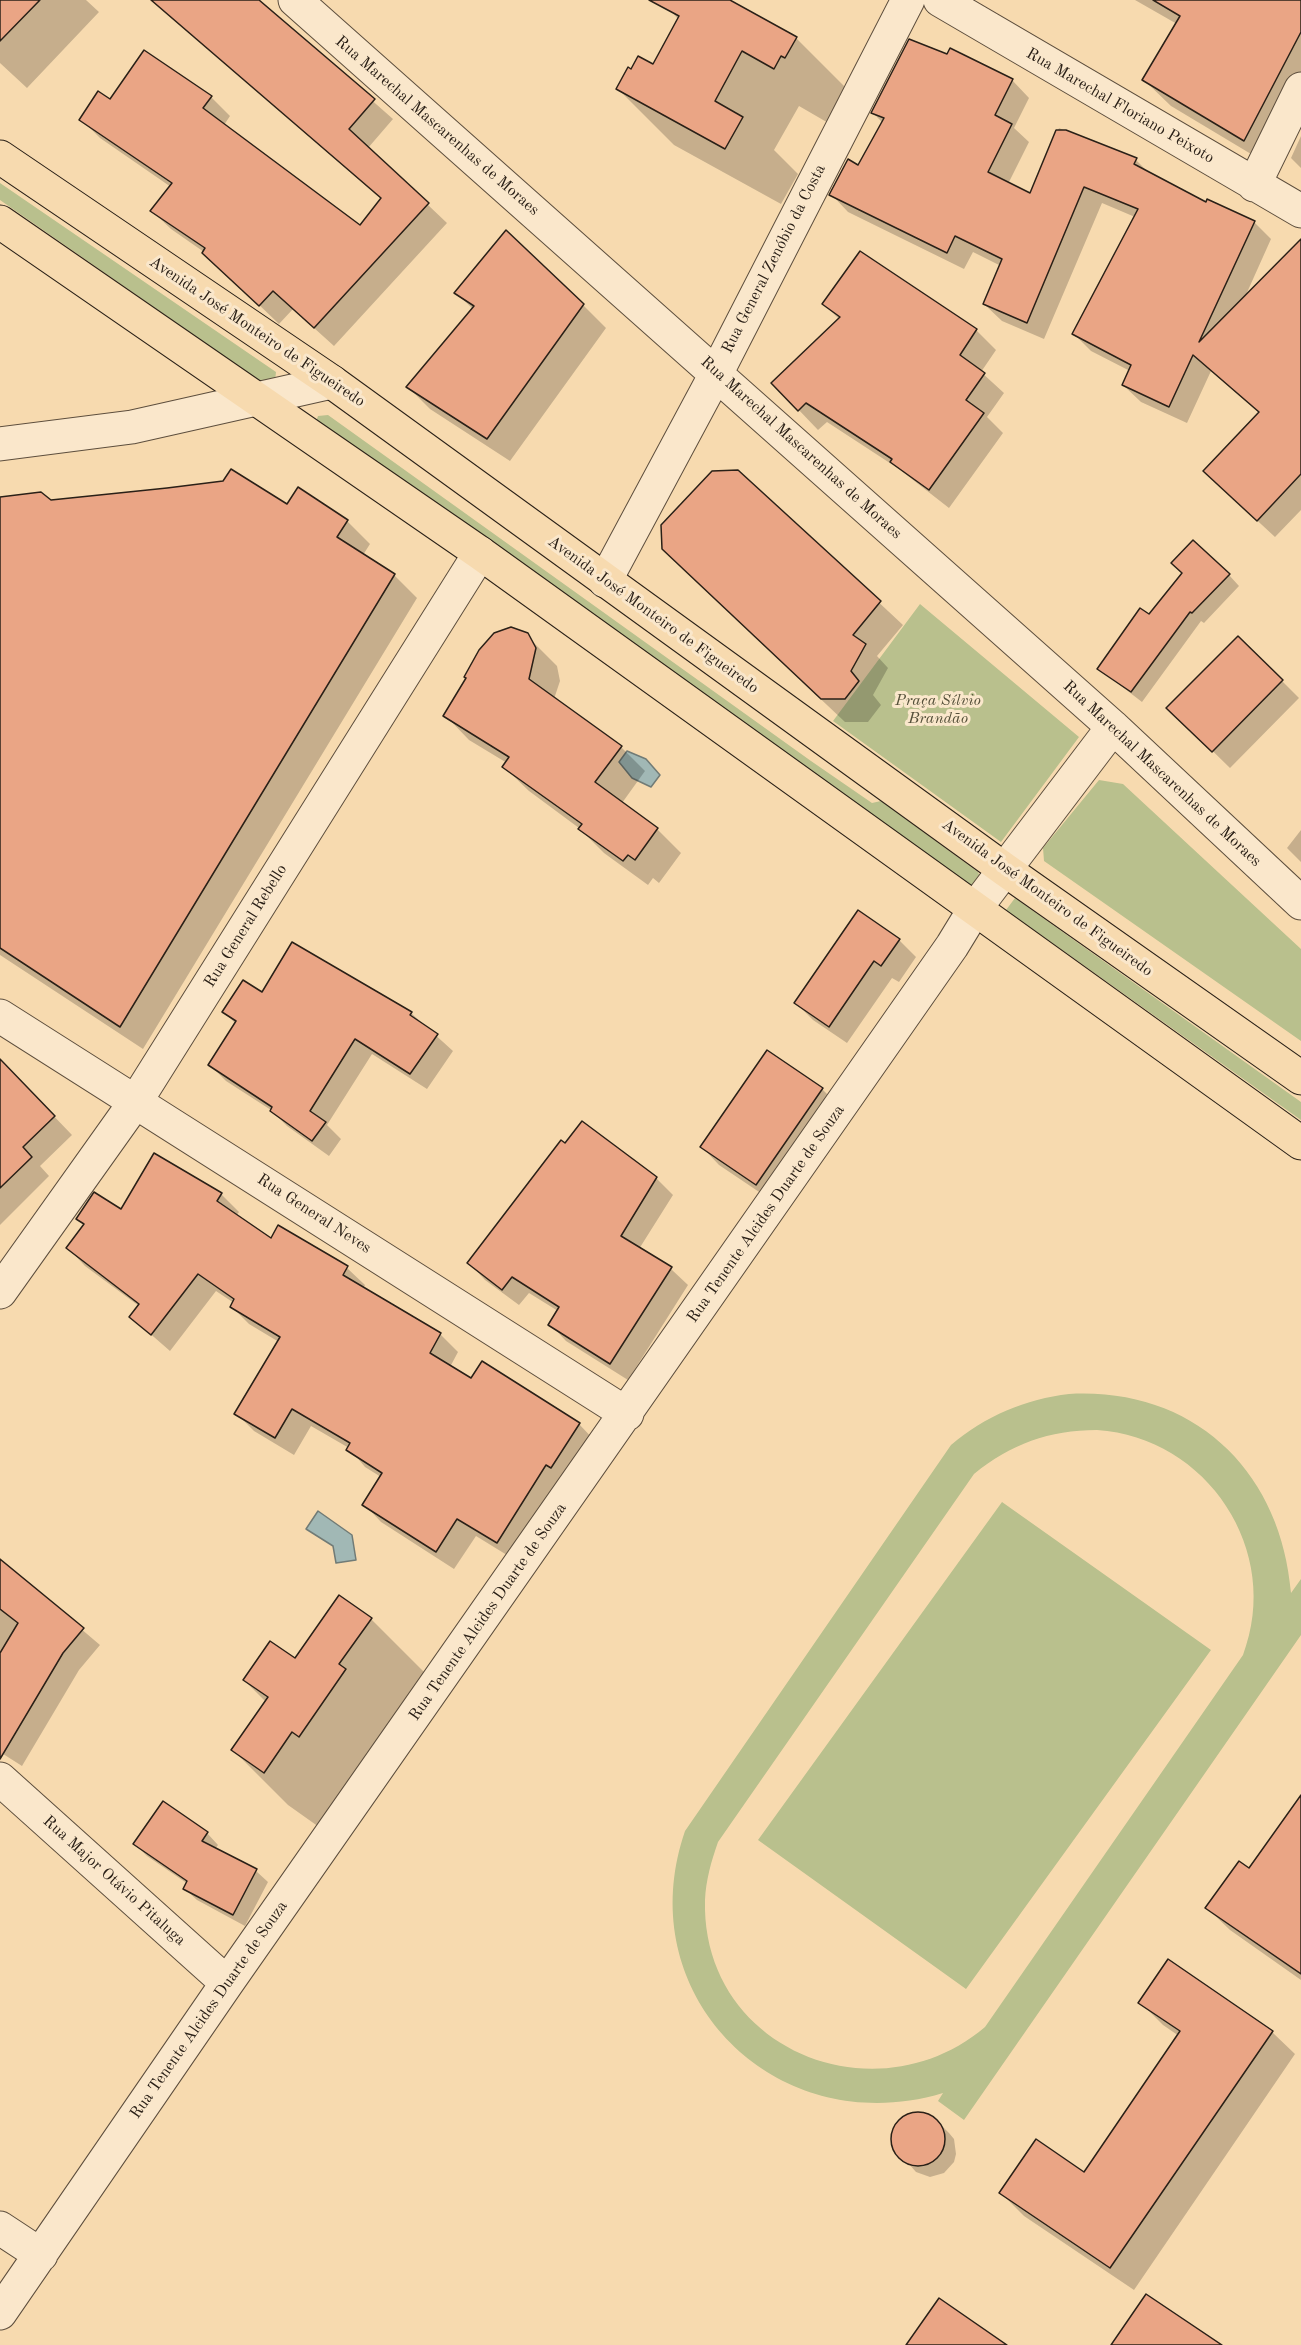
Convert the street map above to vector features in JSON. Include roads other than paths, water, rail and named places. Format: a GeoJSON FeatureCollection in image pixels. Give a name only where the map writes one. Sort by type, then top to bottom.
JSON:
{"type":"FeatureCollection","features":[{"type":"Feature","properties":{"kind":"main road","name":"Avenida José Monteiro de Figueiredo"},"geometry":{"type":"LineString","coordinates":[[0,157],[332,382],[1004,869],[1301,1078]]}},
{"type":"Feature","properties":{"kind":"main road"},"geometry":{"type":"LineString","coordinates":[[0,222],[480,553],[1301,1143]]}},
{"type":"Feature","properties":{"kind":"street","name":"Rua Marechal Mascarenhas de Moraes"},"geometry":{"type":"LineString","coordinates":[[295,0],[717,372],[1113,727],[1301,903]]}},
{"type":"Feature","properties":{"kind":"street","name":"Rua General Zenóbio da Costa"},"geometry":{"type":"LineString","coordinates":[[605,581],[717,372],[908,0]]}},
{"type":"Feature","properties":{"kind":"street","name":"Rua Marechal Floriano Peixoto"},"geometry":{"type":"LineString","coordinates":[[940,0],[1301,211]]}},
{"type":"Feature","properties":{"kind":"street"},"geometry":{"type":"LineString","coordinates":[[1254,185],[1301,89]]}},
{"type":"Feature","properties":{"kind":"street"},"geometry":{"type":"LineString","coordinates":[[0,444],[132,427],[332,382]]}},
{"type":"Feature","properties":{"kind":"street","name":"Rua General Rebello"},"geometry":{"type":"LineString","coordinates":[[0,1292],[136,1101],[480,553]]}},
{"type":"Feature","properties":{"kind":"street","name":"Rua Tenente Alcides Duarte de Souza"},"geometry":{"type":"LineString","coordinates":[[0,2313],[227,1983],[952,946],[974,910],[1113,727]]}},
{"type":"Feature","properties":{"kind":"street","name":"Rua General Neves"},"geometry":{"type":"LineString","coordinates":[[0,1016],[627,1414]]}},
{"type":"Feature","properties":{"kind":"street","name":"Rua Major Otávio Pitaluga"},"geometry":{"type":"LineString","coordinates":[[0,1779],[227,1983]]}},
{"type":"Feature","properties":{"kind":"street"},"geometry":{"type":"LineString","coordinates":[[0,2228],[40,2255]]}},
{"type":"Feature","properties":{"kind":"water"},"geometry":{"type":"Polygon","coordinates":[[[627,751],[646,759],[660,775],[651,787],[632,778],[619,762],[627,751]]]}},
{"type":"Feature","properties":{"kind":"water"},"geometry":{"type":"Polygon","coordinates":[[[318,1511],[352,1535],[356,1560],[336,1563],[333,1546],[306,1529],[318,1511]]]}},
{"type":"Feature","properties":{"kind":"park label","name":"Praça Sílvio Brandão"},"geometry":{"type":"Point","coordinates":[938,710]}}]}
